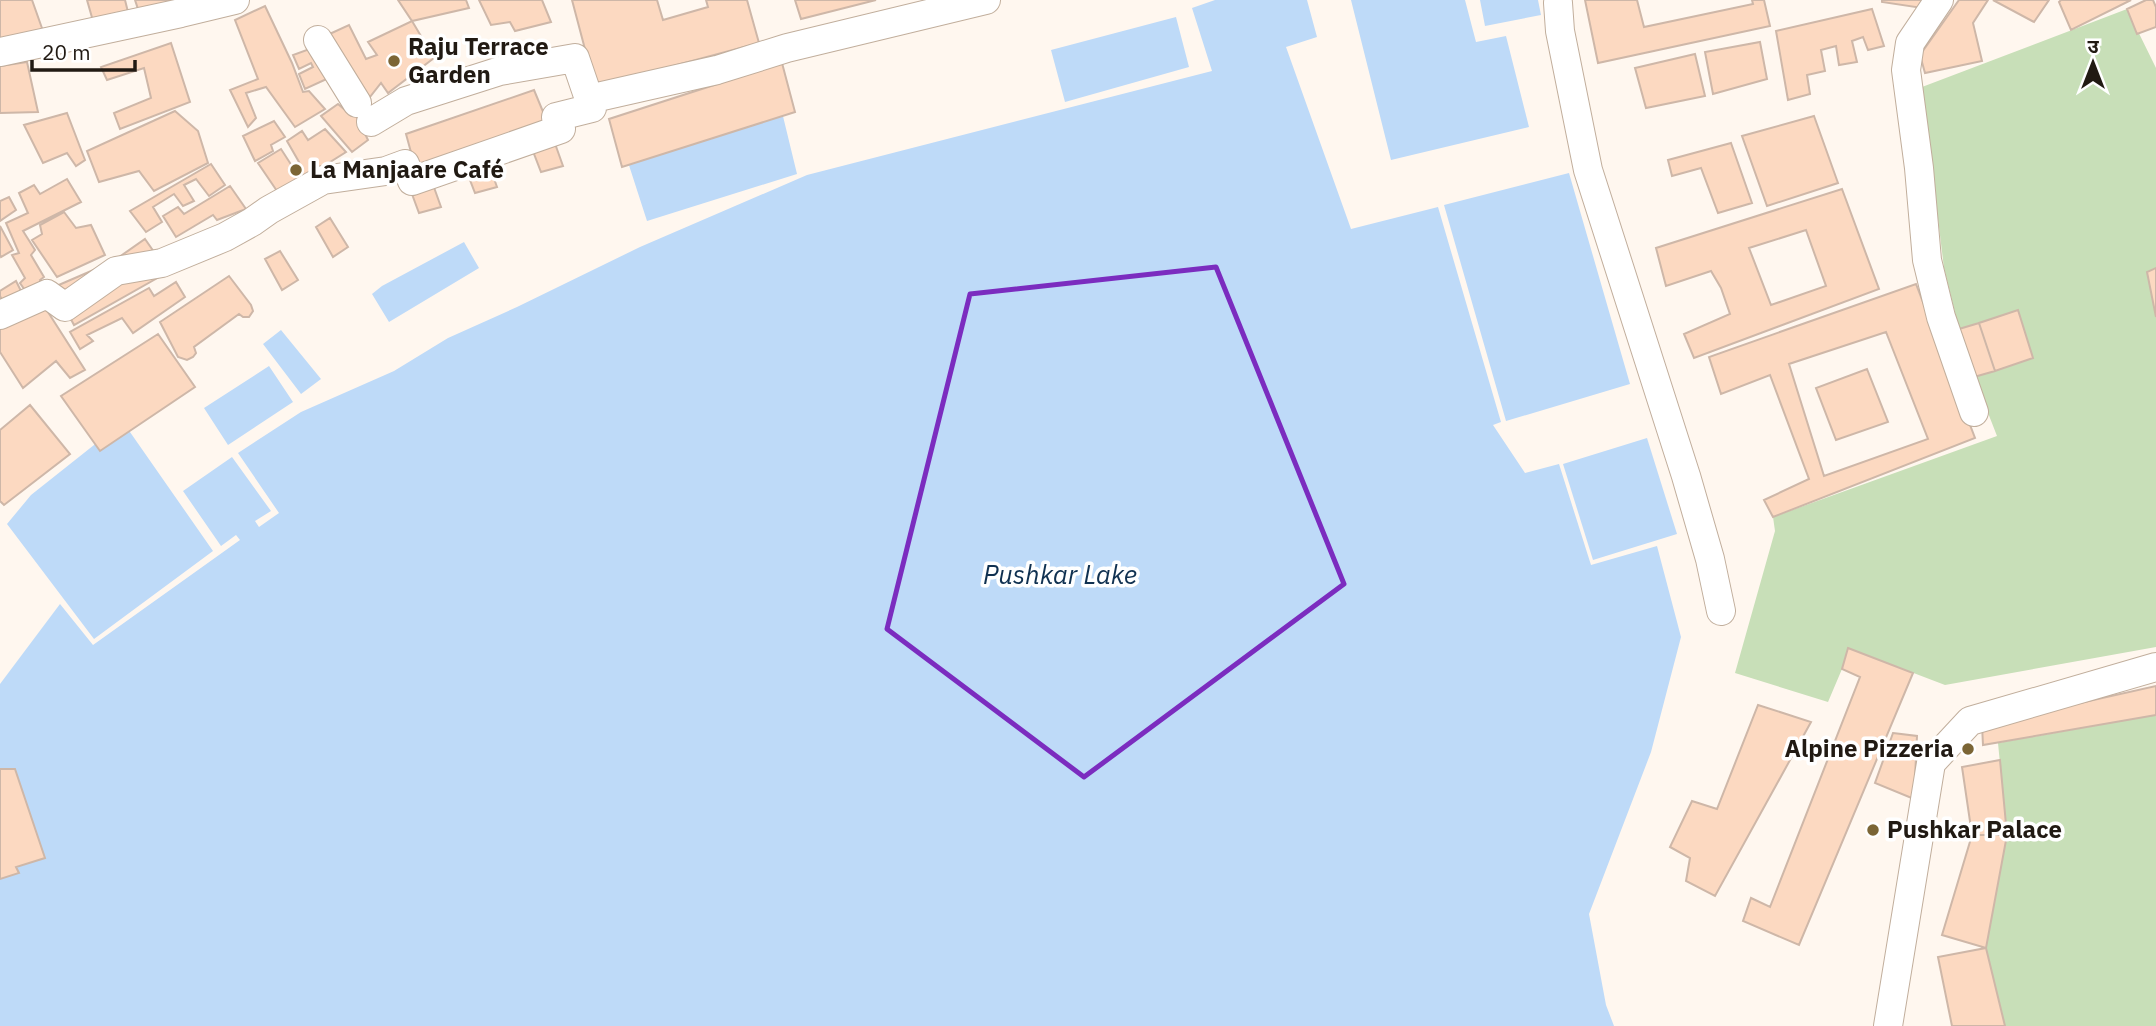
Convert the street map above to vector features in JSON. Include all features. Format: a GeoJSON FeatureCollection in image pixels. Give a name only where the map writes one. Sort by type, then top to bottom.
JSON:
{"type":"FeatureCollection","features":[{"type":"Feature","properties":{"kind":"street"},"geometry":{"type":"LineString","coordinates":[[0,52],[235,0]]}},
{"type":"Feature","properties":{"kind":"street"},"geometry":{"type":"LineString","coordinates":[[318,40],[364,113],[500,71],[575,58],[589,99],[717,70],[787,48],[986,0]]}},
{"type":"Feature","properties":{"kind":"street"},"geometry":{"type":"LineString","coordinates":[[1939,0],[1910,43],[1906,70],[1919,168],[1927,260],[1941,317],[1973,412]]}},
{"type":"Feature","properties":{"kind":"street"},"geometry":{"type":"LineString","coordinates":[[1558,2],[1560,31],[1588,170],[1686,476],[1710,559],[1721,611]]}},
{"type":"Feature","properties":{"kind":"street"},"geometry":{"type":"LineString","coordinates":[[0,315],[47,294],[65,307],[116,271],[162,263],[225,237],[323,180],[386,171],[405,164],[412,181],[561,129],[556,117],[592,108]]}},
{"type":"Feature","properties":{"kind":"street"},"geometry":{"type":"LineString","coordinates":[[1888,1026],[1931,763],[1970,721],[2156,667]]}},
{"type":"Feature","properties":{"kind":"highlighted area"},"geometry":{"type":"Polygon","coordinates":[[[1216,267],[1344,584],[1084,777],[887,629],[970,294],[1216,267]]]}},
{"type":"Feature","properties":{"kind":"green space"},"geometry":{"type":"Polygon","coordinates":[[[2127,9],[2156,68],[2156,268],[2147,273],[2156,310],[2156,647],[1945,685],[1848,648],[1828,702],[1735,673],[1775,531],[1773,517],[1997,436],[1974,377],[2033,358],[2018,310],[1959,329],[1944,268],[1922,87],[2127,9]]]}},
{"type":"Feature","properties":{"kind":"green space"},"geometry":{"type":"Polygon","coordinates":[[[2156,715],[2156,1026],[2005,1026],[1986,948],[2007,835],[1998,743],[2156,715]]]}},
{"type":"Feature","properties":{"kind":"water","name":"Pushkar Lake"},"geometry":{"type":"Polygon","coordinates":[[[1215,0],[1307,0],[1317,37],[1286,47],[1351,229],[1438,207],[1501,422],[1493,425],[1525,473],[1559,464],[1591,565],[1657,546],[1681,637],[1651,752],[1589,914],[1606,1005],[1614,1026],[0,1026],[0,684],[60,604],[93,645],[240,540],[236,535],[221,546],[183,491],[232,457],[271,511],[255,521],[259,527],[279,513],[238,453],[301,412],[394,371],[448,338],[640,247],[807,175],[1212,71],[1192,8],[1215,0]]]}},
{"type":"Feature","properties":{"kind":"water"},"geometry":{"type":"Polygon","coordinates":[[[1351,0],[1465,0],[1476,42],[1506,36],[1529,127],[1391,160],[1351,0]]]}},
{"type":"Feature","properties":{"kind":"water"},"geometry":{"type":"Polygon","coordinates":[[[1480,0],[1538,0],[1541,15],[1485,26],[1480,0]]]}},
{"type":"Feature","properties":{"kind":"water"},"geometry":{"type":"Polygon","coordinates":[[[1176,17],[1189,67],[1065,102],[1051,50],[1176,17]]]}},
{"type":"Feature","properties":{"kind":"water"},"geometry":{"type":"Polygon","coordinates":[[[781,108],[797,174],[647,221],[626,156],[781,108]]]}},
{"type":"Feature","properties":{"kind":"water"},"geometry":{"type":"Polygon","coordinates":[[[1569,173],[1630,384],[1506,421],[1444,205],[1569,173]]]}},
{"type":"Feature","properties":{"kind":"water"},"geometry":{"type":"Polygon","coordinates":[[[464,242],[479,268],[389,322],[372,294],[464,242]]]}},
{"type":"Feature","properties":{"kind":"water"},"geometry":{"type":"Polygon","coordinates":[[[281,330],[321,379],[301,394],[263,344],[281,330]]]}},
{"type":"Feature","properties":{"kind":"water"},"geometry":{"type":"Polygon","coordinates":[[[269,366],[293,402],[228,445],[204,408],[269,366]]]}},
{"type":"Feature","properties":{"kind":"water"},"geometry":{"type":"Polygon","coordinates":[[[123,422],[213,551],[94,639],[7,524],[31,495],[123,422]]]}},
{"type":"Feature","properties":{"kind":"water"},"geometry":{"type":"Polygon","coordinates":[[[1647,438],[1677,534],[1593,560],[1563,464],[1647,438]]]}},
{"type":"Feature","properties":{"kind":"building"},"geometry":{"type":"Polygon","coordinates":[[[0,0],[32,0],[43,31],[0,42],[0,0]]]}},
{"type":"Feature","properties":{"kind":"building"},"geometry":{"type":"Polygon","coordinates":[[[87,0],[125,0],[128,12],[93,21],[87,0]]]}},
{"type":"Feature","properties":{"kind":"building"},"geometry":{"type":"Polygon","coordinates":[[[135,0],[184,0],[138,9],[135,0]]]}},
{"type":"Feature","properties":{"kind":"building"},"geometry":{"type":"Polygon","coordinates":[[[398,0],[466,0],[469,8],[412,21],[398,0]]]}},
{"type":"Feature","properties":{"kind":"building"},"geometry":{"type":"Polygon","coordinates":[[[479,0],[542,0],[551,22],[515,31],[510,22],[491,25],[479,0]]]}},
{"type":"Feature","properties":{"kind":"building"},"geometry":{"type":"Polygon","coordinates":[[[572,0],[657,0],[663,20],[708,7],[706,0],[747,0],[759,43],[595,87],[572,0]]]}},
{"type":"Feature","properties":{"kind":"building"},"geometry":{"type":"Polygon","coordinates":[[[795,0],[876,0],[801,19],[795,0]]]}},
{"type":"Feature","properties":{"kind":"building"},"geometry":{"type":"Polygon","coordinates":[[[1585,0],[1637,0],[1644,27],[1753,4],[1752,0],[1764,0],[1770,26],[1598,63],[1585,0]]]}},
{"type":"Feature","properties":{"kind":"building"},"geometry":{"type":"Polygon","coordinates":[[[1882,0],[1926,0],[1922,8],[1882,0]]]}},
{"type":"Feature","properties":{"kind":"building"},"geometry":{"type":"Polygon","coordinates":[[[1959,0],[1988,0],[1973,23],[1982,61],[1925,73],[1920,55],[1959,0]]]}},
{"type":"Feature","properties":{"kind":"building"},"geometry":{"type":"Polygon","coordinates":[[[1993,0],[2049,0],[2034,22],[1993,0]]]}},
{"type":"Feature","properties":{"kind":"building"},"geometry":{"type":"Polygon","coordinates":[[[2131,0],[2071,30],[2059,2],[2131,0]]]}},
{"type":"Feature","properties":{"kind":"building"},"geometry":{"type":"Polygon","coordinates":[[[2146,0],[2153,0],[2156,7],[2156,27],[2137,34],[2127,9],[2146,0]]]}},
{"type":"Feature","properties":{"kind":"building"},"geometry":{"type":"Polygon","coordinates":[[[265,6],[303,92],[309,91],[325,109],[295,127],[266,87],[246,93],[256,118],[248,127],[230,90],[258,79],[235,20],[265,6]]]}},
{"type":"Feature","properties":{"kind":"building"},"geometry":{"type":"Polygon","coordinates":[[[1872,9],[1884,46],[1868,50],[1863,37],[1852,41],[1857,62],[1839,65],[1836,46],[1821,50],[1825,71],[1807,75],[1810,94],[1788,100],[1776,31],[1872,9]]]}},
{"type":"Feature","properties":{"kind":"building"},"geometry":{"type":"Polygon","coordinates":[[[412,21],[434,58],[388,93],[381,83],[366,102],[323,37],[349,25],[366,59],[377,55],[368,42],[412,21]]]}},
{"type":"Feature","properties":{"kind":"building"},"geometry":{"type":"Polygon","coordinates":[[[1760,42],[1767,79],[1713,94],[1705,52],[1760,42]]]}},
{"type":"Feature","properties":{"kind":"building"},"geometry":{"type":"Polygon","coordinates":[[[171,43],[190,102],[120,129],[114,113],[151,98],[144,68],[107,80],[101,67],[171,43]]]}},
{"type":"Feature","properties":{"kind":"building"},"geometry":{"type":"Polygon","coordinates":[[[315,47],[331,77],[305,89],[299,74],[313,67],[311,63],[299,69],[293,55],[315,47]]]}},
{"type":"Feature","properties":{"kind":"building"},"geometry":{"type":"Polygon","coordinates":[[[1695,54],[1705,96],[1646,108],[1635,68],[1695,54]]]}},
{"type":"Feature","properties":{"kind":"building"},"geometry":{"type":"Polygon","coordinates":[[[27,62],[38,112],[0,113],[0,66],[27,62]]]}},
{"type":"Feature","properties":{"kind":"building"},"geometry":{"type":"Polygon","coordinates":[[[782,63],[795,112],[622,167],[609,119],[782,63]]]}},
{"type":"Feature","properties":{"kind":"building"},"geometry":{"type":"Polygon","coordinates":[[[534,90],[549,126],[415,167],[406,134],[534,90]]]}},
{"type":"Feature","properties":{"kind":"building"},"geometry":{"type":"Polygon","coordinates":[[[338,104],[345,110],[351,105],[368,140],[352,152],[321,116],[338,104]]]}},
{"type":"Feature","properties":{"kind":"building"},"geometry":{"type":"Polygon","coordinates":[[[175,111],[198,131],[208,163],[154,191],[139,171],[99,182],[87,151],[175,111]]]}},
{"type":"Feature","properties":{"kind":"building"},"geometry":{"type":"Polygon","coordinates":[[[67,113],[85,160],[76,166],[67,153],[43,163],[24,125],[67,113]]]}},
{"type":"Feature","properties":{"kind":"building"},"geometry":{"type":"Polygon","coordinates":[[[1814,116],[1838,183],[1767,206],[1742,136],[1814,116]]]}},
{"type":"Feature","properties":{"kind":"building"},"geometry":{"type":"Polygon","coordinates":[[[274,121],[285,137],[271,145],[273,151],[255,161],[243,136],[274,121]]]}},
{"type":"Feature","properties":{"kind":"building"},"geometry":{"type":"Polygon","coordinates":[[[325,129],[346,152],[279,194],[258,163],[281,149],[292,166],[299,162],[287,141],[302,131],[308,140],[325,129]]]}},
{"type":"Feature","properties":{"kind":"building"},"geometry":{"type":"Polygon","coordinates":[[[553,138],[563,166],[541,172],[531,146],[553,138]]]}},
{"type":"Feature","properties":{"kind":"building"},"geometry":{"type":"Polygon","coordinates":[[[1731,143],[1752,203],[1718,213],[1701,168],[1672,176],[1668,160],[1731,143]]]}},
{"type":"Feature","properties":{"kind":"building"},"geometry":{"type":"Polygon","coordinates":[[[487,159],[497,187],[475,193],[465,167],[487,159]]]}},
{"type":"Feature","properties":{"kind":"building"},"geometry":{"type":"Polygon","coordinates":[[[211,164],[225,185],[209,196],[196,179],[184,185],[194,201],[183,206],[174,194],[153,207],[162,222],[146,232],[130,211],[211,164]]]}},
{"type":"Feature","properties":{"kind":"building"},"geometry":{"type":"Polygon","coordinates":[[[67,179],[81,202],[23,231],[35,250],[31,255],[44,277],[40,280],[43,287],[29,296],[20,283],[25,278],[12,255],[19,253],[6,223],[28,213],[19,193],[34,185],[40,194],[67,179]]]}},
{"type":"Feature","properties":{"kind":"building"},"geometry":{"type":"Polygon","coordinates":[[[431,179],[441,207],[419,213],[409,186],[431,179]]]}},
{"type":"Feature","properties":{"kind":"building"},"geometry":{"type":"Polygon","coordinates":[[[230,186],[246,209],[217,220],[213,215],[176,237],[163,216],[178,207],[184,214],[230,186]]]}},
{"type":"Feature","properties":{"kind":"building"},"geometry":{"type":"Polygon","coordinates":[[[1842,189],[1879,289],[1694,358],[1684,334],[1730,314],[1721,288],[1711,271],[1666,286],[1656,248],[1842,189]],[[1806,230],[1749,248],[1771,305],[1826,286],[1806,230]]]}},
{"type":"Feature","properties":{"kind":"building"},"geometry":{"type":"Polygon","coordinates":[[[9,197],[16,210],[0,221],[0,201],[9,197]]]}},
{"type":"Feature","properties":{"kind":"building"},"geometry":{"type":"Polygon","coordinates":[[[64,212],[76,228],[91,225],[105,255],[57,277],[32,240],[42,234],[40,225],[64,212]]]}},
{"type":"Feature","properties":{"kind":"building"},"geometry":{"type":"Polygon","coordinates":[[[330,218],[348,247],[333,257],[316,227],[330,218]]]}},
{"type":"Feature","properties":{"kind":"building"},"geometry":{"type":"Polygon","coordinates":[[[0,226],[13,250],[1,257],[0,255],[0,226]]]}},
{"type":"Feature","properties":{"kind":"building"},"geometry":{"type":"Polygon","coordinates":[[[145,239],[168,272],[74,325],[54,287],[112,262],[145,239]]]}},
{"type":"Feature","properties":{"kind":"building"},"geometry":{"type":"Polygon","coordinates":[[[280,251],[298,280],[282,290],[265,259],[280,251]]]}},
{"type":"Feature","properties":{"kind":"building"},"geometry":{"type":"Polygon","coordinates":[[[2156,268],[2156,317],[2147,272],[2156,268]]]}},
{"type":"Feature","properties":{"kind":"building"},"geometry":{"type":"Polygon","coordinates":[[[229,276],[253,311],[249,317],[239,314],[194,347],[196,353],[193,357],[187,360],[178,357],[160,322],[229,276]]]}},
{"type":"Feature","properties":{"kind":"building"},"geometry":{"type":"Polygon","coordinates":[[[16,281],[25,299],[6,308],[0,291],[16,281]]]}},
{"type":"Feature","properties":{"kind":"building"},"geometry":{"type":"Polygon","coordinates":[[[176,282],[185,297],[133,333],[122,318],[87,335],[93,341],[80,349],[70,332],[149,288],[154,296],[176,282]]]}},
{"type":"Feature","properties":{"kind":"building"},"geometry":{"type":"Polygon","coordinates":[[[1916,284],[1975,438],[1773,517],[1764,500],[1809,479],[1770,375],[1721,394],[1709,357],[1916,284]],[[1886,332],[1789,364],[1824,476],[1928,439],[1886,332]]]}},
{"type":"Feature","properties":{"kind":"building"},"geometry":{"type":"Polygon","coordinates":[[[39,298],[85,370],[70,378],[56,361],[23,388],[0,352],[0,320],[39,298]]]}},
{"type":"Feature","properties":{"kind":"building"},"geometry":{"type":"Polygon","coordinates":[[[2018,310],[2033,358],[1995,371],[1979,323],[2018,310]]]}},
{"type":"Feature","properties":{"kind":"building"},"geometry":{"type":"Polygon","coordinates":[[[1979,323],[1995,371],[1974,377],[1959,329],[1979,323]]]}},
{"type":"Feature","properties":{"kind":"building"},"geometry":{"type":"Polygon","coordinates":[[[158,334],[195,387],[100,451],[61,396],[158,334]]]}},
{"type":"Feature","properties":{"kind":"building"},"geometry":{"type":"Polygon","coordinates":[[[1867,369],[1888,422],[1836,440],[1816,388],[1867,369]]]}},
{"type":"Feature","properties":{"kind":"building"},"geometry":{"type":"Polygon","coordinates":[[[30,405],[70,454],[4,505],[0,501],[0,430],[30,405]]]}},
{"type":"Feature","properties":{"kind":"building"},"geometry":{"type":"Polygon","coordinates":[[[1848,648],[1913,673],[1799,945],[1743,921],[1751,898],[1770,907],[1860,677],[1842,669],[1848,648]]]}},
{"type":"Feature","properties":{"kind":"building"},"geometry":{"type":"Polygon","coordinates":[[[2156,686],[2156,715],[1983,745],[1982,725],[2156,686]]]}},
{"type":"Feature","properties":{"kind":"building"},"geometry":{"type":"Polygon","coordinates":[[[1758,705],[1811,722],[1715,896],[1686,881],[1690,858],[1670,847],[1692,801],[1717,809],[1758,705]]]}},
{"type":"Feature","properties":{"kind":"building"},"geometry":{"type":"Polygon","coordinates":[[[1893,733],[1917,736],[1914,799],[1875,783],[1893,733]]]}},
{"type":"Feature","properties":{"kind":"building"},"geometry":{"type":"Polygon","coordinates":[[[2000,760],[2007,835],[1972,835],[1962,767],[2000,760]]]}},
{"type":"Feature","properties":{"kind":"building"},"geometry":{"type":"Polygon","coordinates":[[[0,769],[15,769],[45,858],[16,867],[19,873],[0,879],[0,769]]]}},
{"type":"Feature","properties":{"kind":"building"},"geometry":{"type":"Polygon","coordinates":[[[1972,835],[2007,835],[1986,948],[1942,935],[1972,835]]]}},
{"type":"Feature","properties":{"kind":"building"},"geometry":{"type":"Polygon","coordinates":[[[1986,948],[2005,1026],[1952,1026],[1938,957],[1986,948]]]}},
{"type":"Feature","properties":{"kind":"place","name":"Raju Terrace Garden"},"geometry":{"type":"Point","coordinates":[394,61]}},
{"type":"Feature","properties":{"kind":"place","name":"La Manjaare Café"},"geometry":{"type":"Point","coordinates":[296,170]}},
{"type":"Feature","properties":{"kind":"place","name":"Alpine Pizzeria"},"geometry":{"type":"Point","coordinates":[1968,749]}},
{"type":"Feature","properties":{"kind":"place","name":"Pushkar Palace"},"geometry":{"type":"Point","coordinates":[1873,830]}}]}
